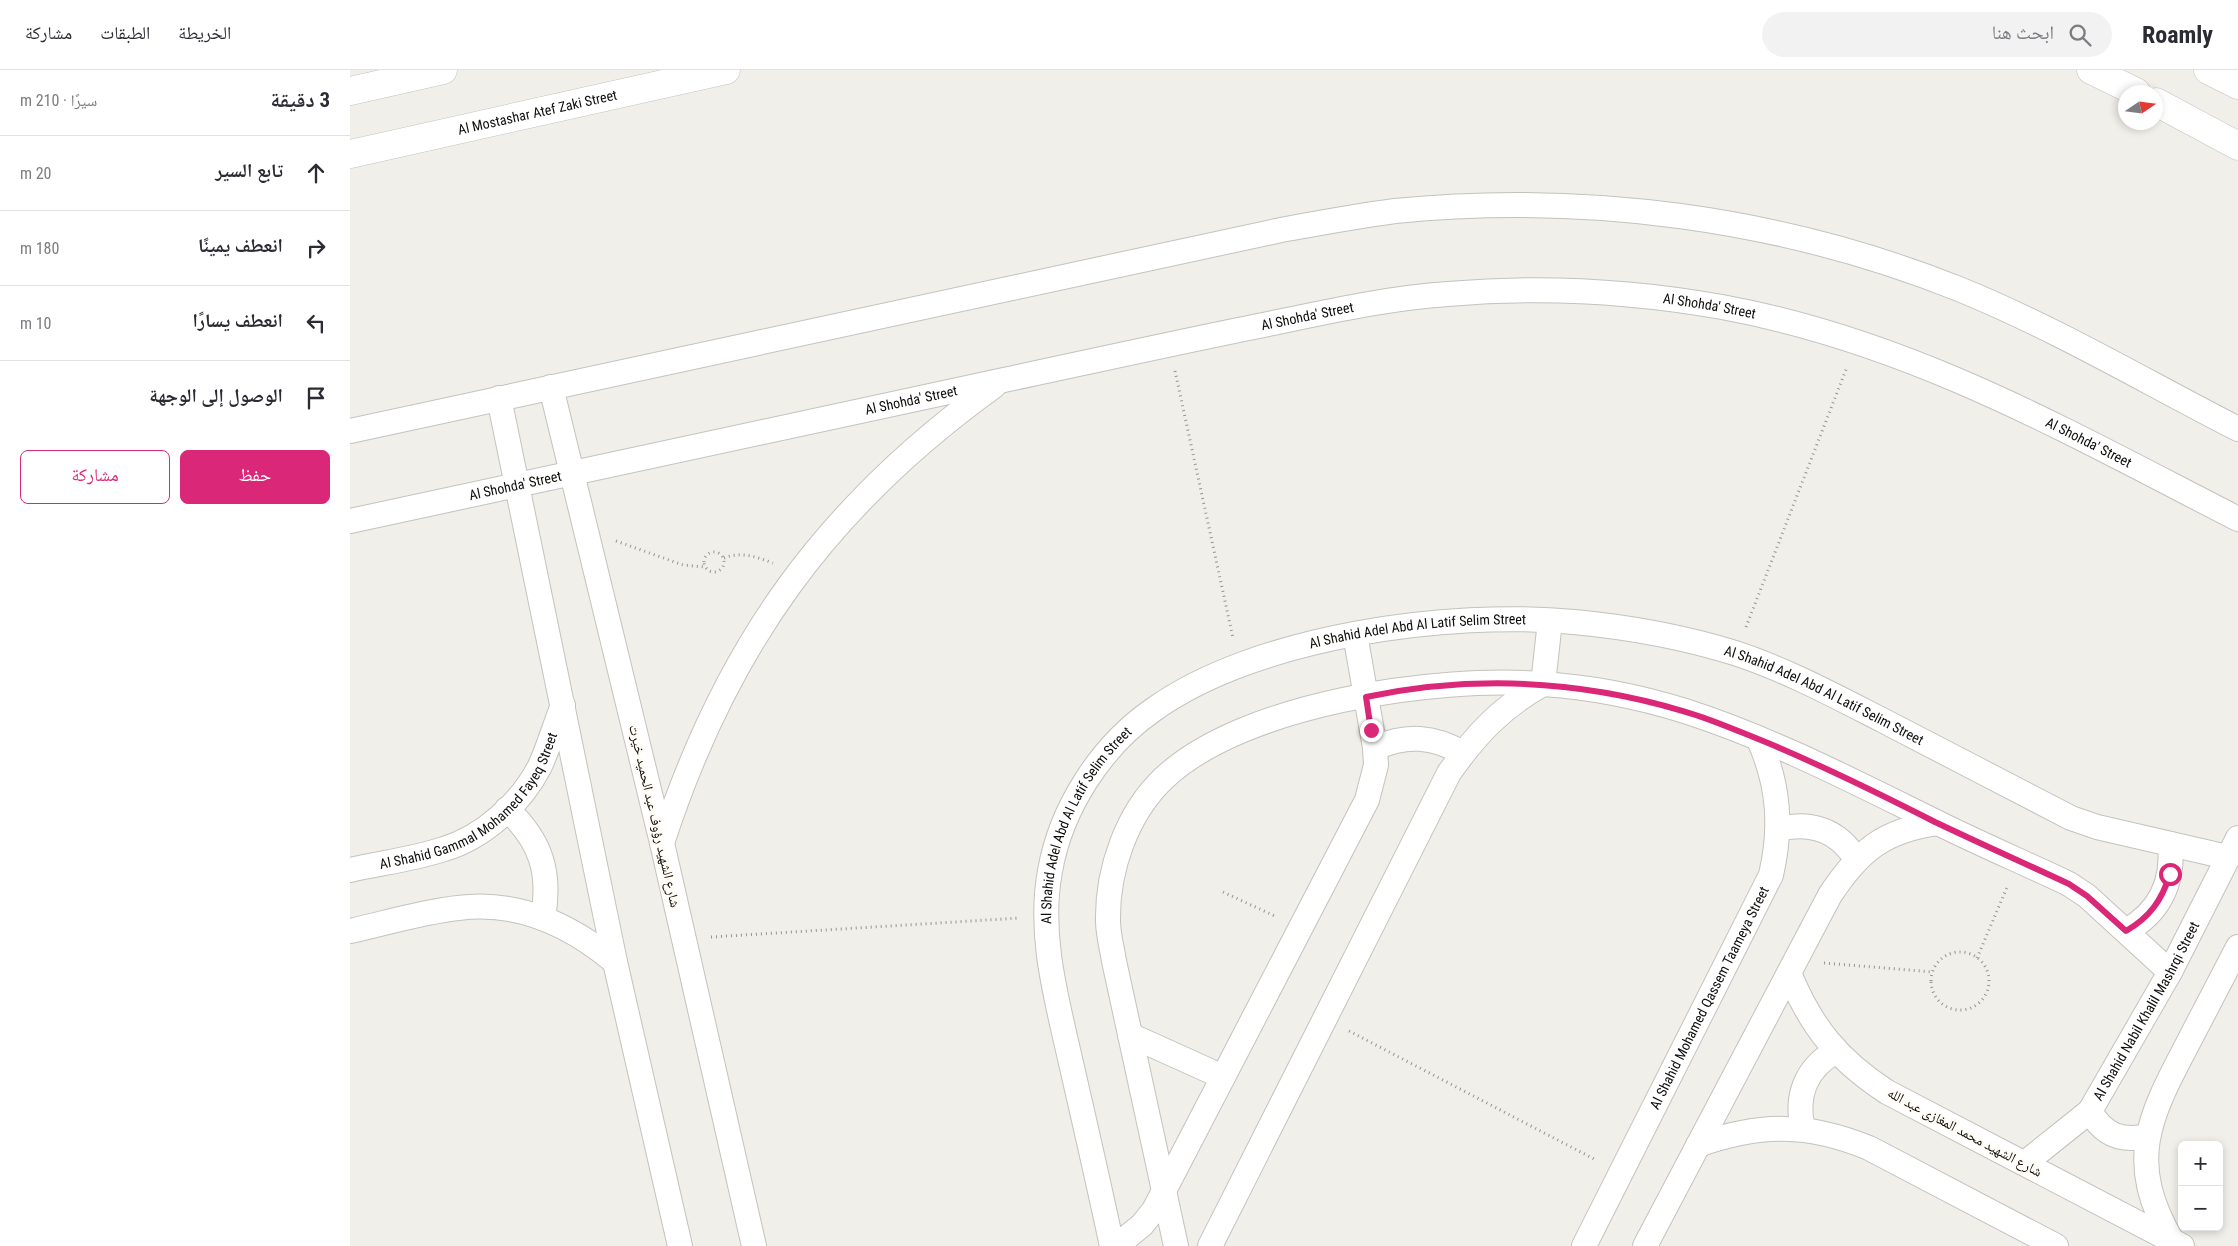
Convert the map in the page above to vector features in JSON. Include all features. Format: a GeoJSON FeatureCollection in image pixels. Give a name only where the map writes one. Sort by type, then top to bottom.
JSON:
{"type":"FeatureCollection","features":[{"type":"Feature","properties":{"kind":"street"},"geometry":{"type":"LineString","coordinates":[[350,91],[443,70]]}},
{"type":"Feature","properties":{"kind":"street","name":"Al Mostashar Atef Zaki Street"},"geometry":{"type":"LineString","coordinates":[[350,154],[723,70]]}},
{"type":"Feature","properties":{"kind":"street"},"geometry":{"type":"LineString","coordinates":[[2091,70],[2122,85]]}},
{"type":"Feature","properties":{"kind":"street"},"geometry":{"type":"LineString","coordinates":[[2208,70],[2238,85]]}},
{"type":"Feature","properties":{"kind":"street"},"geometry":{"type":"LineString","coordinates":[[2163,106],[2238,146]]}},
{"type":"Feature","properties":{"kind":"street"},"geometry":{"type":"LineString","coordinates":[[350,432],[499,398],[1337,219],[1452,207],[1567,206],[1644,212],[1738,225],[1794,237],[1905,270],[2012,312],[2238,430]]}},
{"type":"Feature","properties":{"kind":"street","name":"Al Shohda' Street"},"geometry":{"type":"LineString","coordinates":[[350,521],[1169,344],[1377,302],[1446,294],[1516,290],[1595,292],[1654,297],[1722,307],[1790,322],[1857,341],[1899,355],[1980,388],[2238,519]]}},
{"type":"Feature","properties":{"kind":"street"},"geometry":{"type":"LineString","coordinates":[[662,843],[680,787],[702,733],[729,680],[758,630],[799,572],[867,493],[909,452],[954,415],[1001,381]]}},
{"type":"Feature","properties":{"kind":"street","name":"شارع الشهيد رؤوف عبد الحميد خيرت"},"geometry":{"type":"LineString","coordinates":[[551,387],[662,843],[754,1246]]}},
{"type":"Feature","properties":{"kind":"street"},"geometry":{"type":"LineString","coordinates":[[499,398],[615,962],[680,1246]]}},
{"type":"Feature","properties":{"kind":"street","name":"Al Shahid Adel Abd Al Latif Selim Street"},"geometry":{"type":"LineString","coordinates":[[1112,1246],[1051,973],[1045,916],[1050,869],[1064,823],[1086,781],[1116,742],[1152,710],[1194,686],[1239,666],[1292,649],[1355,634],[1402,626],[1458,621],[1515,619],[1626,628],[1682,639],[1736,654],[1791,673],[2071,818],[2097,827],[2170,844],[2233,848]]}},
{"type":"Feature","properties":{"kind":"street"},"geometry":{"type":"LineString","coordinates":[[1543,684],[1550,621]]}},
{"type":"Feature","properties":{"kind":"street"},"geometry":{"type":"LineString","coordinates":[[1116,1246],[1142,1224],[1163,1193],[1367,800],[1376,765],[1375,748],[1355,634]]}},
{"type":"Feature","properties":{"kind":"street"},"geometry":{"type":"LineString","coordinates":[[1176,1246],[1114,961],[1108,922],[1110,883],[1121,845],[1138,810],[1163,779],[1194,754],[1224,739],[1287,714],[1320,705],[1434,686],[1494,683],[1543,684],[1636,698],[1674,708],[1731,727],[1820,765],[2069,884],[2087,896],[2170,972]]}},
{"type":"Feature","properties":{"kind":"street"},"geometry":{"type":"LineString","coordinates":[[1210,1246],[1436,796],[1463,753],[1497,715],[1516,699],[1543,684]]}},
{"type":"Feature","properties":{"kind":"street","name":"Al Shahid Gammal Mohamed Fayeq Street"},"geometry":{"type":"LineString","coordinates":[[350,870],[444,849],[474,836],[507,809],[522,793],[540,766],[563,704]]}},
{"type":"Feature","properties":{"kind":"street"},"geometry":{"type":"LineString","coordinates":[[1375,748],[1392,740],[1410,737],[1427,738],[1446,743],[1463,753]]}},
{"type":"Feature","properties":{"kind":"street","name":"Al Shahid Mohamed Qassem Taameya Street"},"geometry":{"type":"LineString","coordinates":[[1584,1246],[1771,874],[1779,829],[1774,783],[1759,740]]}},
{"type":"Feature","properties":{"kind":"street"},"geometry":{"type":"LineString","coordinates":[[507,809],[522,823],[533,839],[541,858],[546,884],[543,918]]}},
{"type":"Feature","properties":{"kind":"street"},"geometry":{"type":"LineString","coordinates":[[1645,1246],[1830,896],[1856,859],[1874,844],[1894,833],[1915,826],[1938,823]]}},
{"type":"Feature","properties":{"kind":"street"},"geometry":{"type":"LineString","coordinates":[[1779,829],[1807,825],[1822,828],[1843,841],[1856,859]]}},
{"type":"Feature","properties":{"kind":"street"},"geometry":{"type":"LineString","coordinates":[[2126,931],[2150,914],[2166,889],[2170,874],[2170,844]]}},
{"type":"Feature","properties":{"kind":"street","name":"Al Shahid Nabil Khalil Mashrqi Street"},"geometry":{"type":"LineString","coordinates":[[2025,1163],[2090,1111],[2170,972],[2233,848]]}},
{"type":"Feature","properties":{"kind":"street"},"geometry":{"type":"LineString","coordinates":[[350,930],[458,908],[487,907],[515,910],[543,918],[577,934],[615,962]]}},
{"type":"Feature","properties":{"kind":"street"},"geometry":{"type":"LineString","coordinates":[[2177,1243],[2158,1217],[2150,1191],[2146,1164],[2148,1136],[2154,1110],[2238,947]]}},
{"type":"Feature","properties":{"kind":"street","name":"شارع الشهيد محمد المغازى عبد الله"},"geometry":{"type":"LineString","coordinates":[[1792,967],[1812,1020],[1836,1051],[1865,1078],[1887,1092],[2177,1243]]}},
{"type":"Feature","properties":{"kind":"street"},"geometry":{"type":"LineString","coordinates":[[1130,1035],[1223,1077]]}},
{"type":"Feature","properties":{"kind":"street"},"geometry":{"type":"LineString","coordinates":[[1803,1129],[1800,1103],[1807,1078],[1824,1058],[1836,1051]]}},
{"type":"Feature","properties":{"kind":"street"},"geometry":{"type":"LineString","coordinates":[[2090,1111],[2096,1121],[2114,1136],[2125,1139],[2148,1136]]}},
{"type":"Feature","properties":{"kind":"street"},"geometry":{"type":"LineString","coordinates":[[1698,1145],[1726,1135],[1755,1129],[1803,1129],[1842,1137],[1869,1148],[2056,1246]]}},
{"type":"Feature","properties":{"kind":"path"},"geometry":{"type":"LineString","coordinates":[[1736,654],[1857,341]]}},
{"type":"Feature","properties":{"kind":"path"},"geometry":{"type":"LineString","coordinates":[[1169,344],[1239,666]]}},
{"type":"Feature","properties":{"kind":"path"},"geometry":{"type":"LineString","coordinates":[[586,532],[683,565],[704,567]]}},
{"type":"Feature","properties":{"kind":"path"},"geometry":{"type":"LineString","coordinates":[[712,552],[719,553],[724,558],[721,570],[715,573],[709,572],[704,567],[703,560],[706,554],[712,552]]}},
{"type":"Feature","properties":{"kind":"path"},"geometry":{"type":"LineString","coordinates":[[724,558],[732,555],[749,555],[799,572]]}},
{"type":"Feature","properties":{"kind":"path"},"geometry":{"type":"LineString","coordinates":[[1977,958],[2018,860]]}},
{"type":"Feature","properties":{"kind":"path"},"geometry":{"type":"LineString","coordinates":[[1223,892],[1300,928]]}},
{"type":"Feature","properties":{"kind":"path"},"geometry":{"type":"LineString","coordinates":[[683,939],[1045,916]]}},
{"type":"Feature","properties":{"kind":"path"},"geometry":{"type":"LineString","coordinates":[[1952,954],[1969,954],[1977,958],[1989,975],[1989,986],[1979,1004],[1969,1009],[1959,1010],[1949,1008],[1940,1002],[1933,988],[1933,972],[1943,958],[1952,954]]}},
{"type":"Feature","properties":{"kind":"path"},"geometry":{"type":"LineString","coordinates":[[1792,967],[1933,972]]}},
{"type":"Feature","properties":{"kind":"path"},"geometry":{"type":"LineString","coordinates":[[1324,1018],[1621,1173]]}},
{"type":"Feature","properties":{"kind":"route"},"geometry":{"type":"LineString","coordinates":[[1371,730],[1366,697],[1434,686],[1468,683],[1543,684],[1636,698],[1684,711],[1731,727],[1880,793],[1938,823],[2069,884],[2087,896],[2126,931],[2139,924],[2150,914],[2166,889],[2170,874]]}}]}
